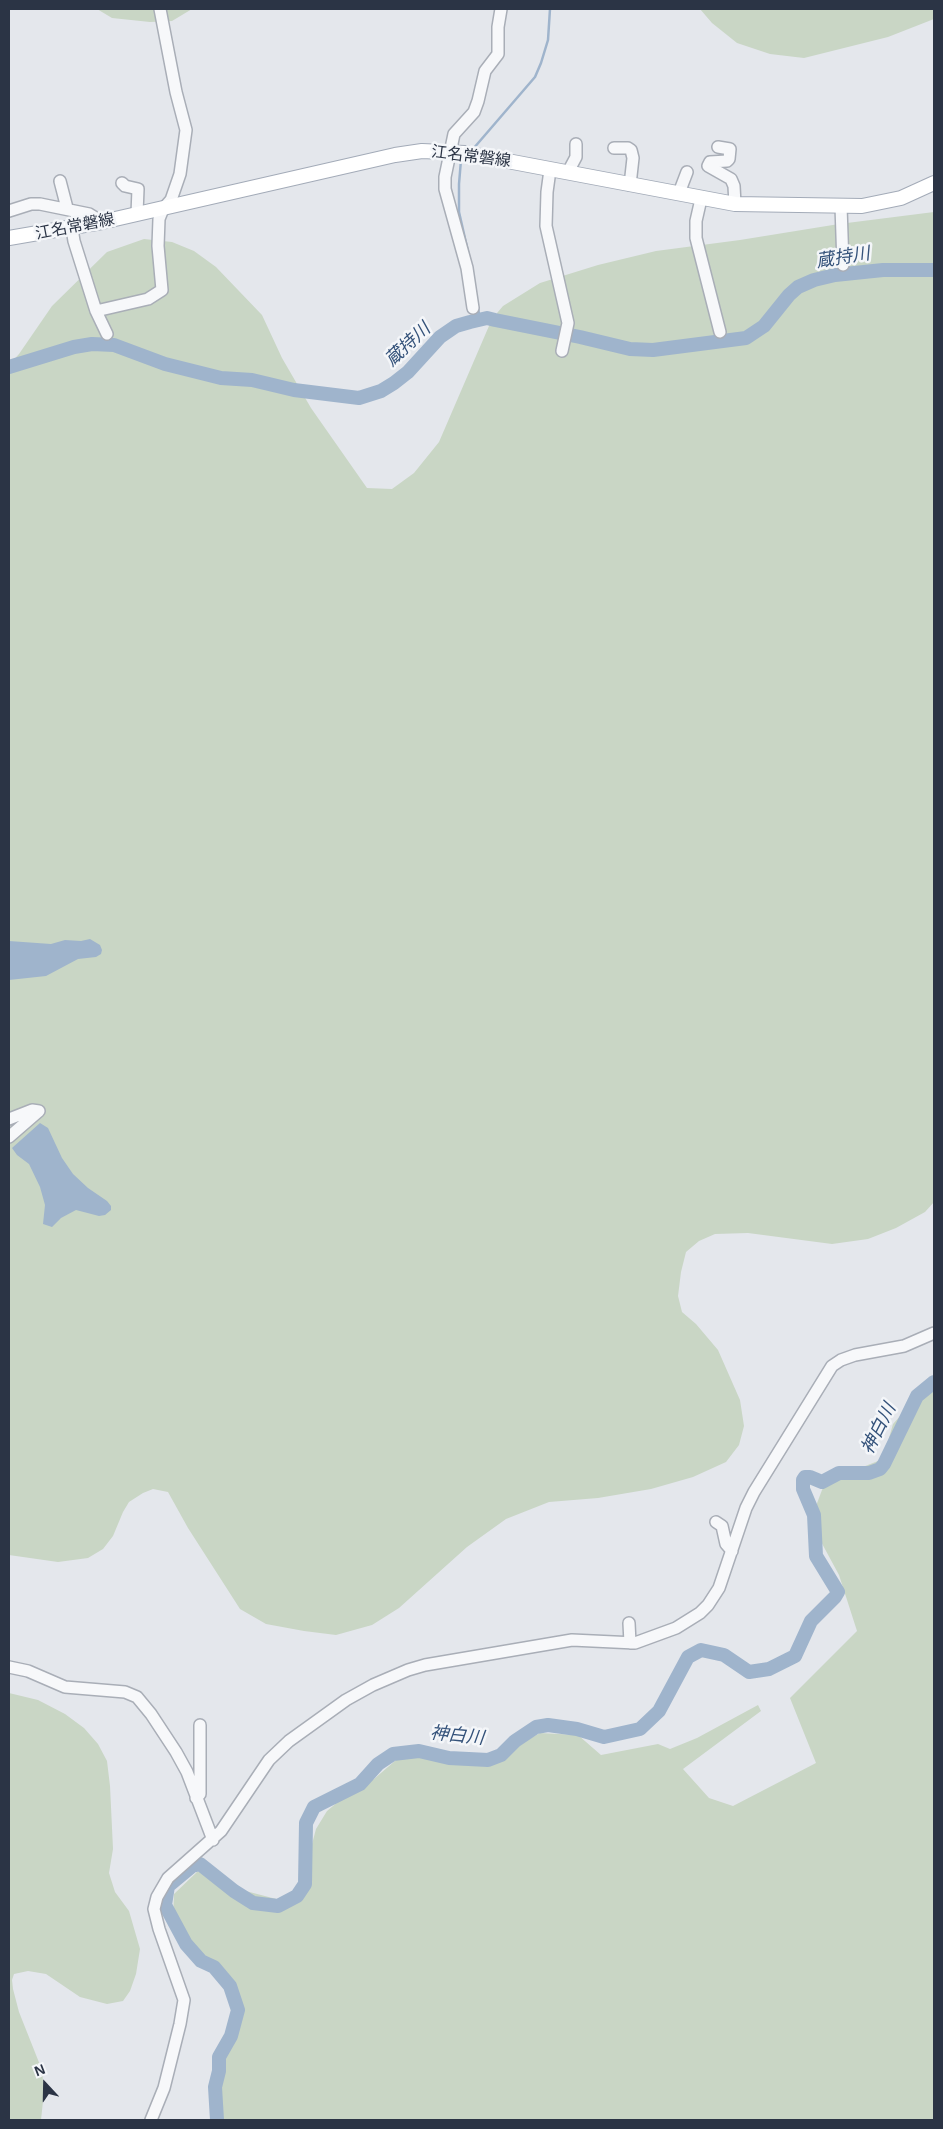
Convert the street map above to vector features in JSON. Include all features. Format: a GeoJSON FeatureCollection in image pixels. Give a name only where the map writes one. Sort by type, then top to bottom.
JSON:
{"type":"FeatureCollection","features":[{"type":"Feature","properties":{"kind":"main road","name":"江名常磐線"},"geometry":{"type":"LineString","coordinates":[[9,238],[102,222],[394,155],[422,151],[469,154],[735,204],[862,206],[901,198],[934,183]]}},
{"type":"Feature","properties":{"kind":"street"},"geometry":{"type":"LineString","coordinates":[[96,311],[148,299],[162,290],[158,246],[159,219],[163,209],[171,200],[180,174],[186,130],[176,92],[160,9]]}},
{"type":"Feature","properties":{"kind":"street"},"geometry":{"type":"LineString","coordinates":[[473,308],[467,268],[445,189],[445,177],[454,134],[474,112],[485,71],[498,54],[498,27],[501,9]]}},
{"type":"Feature","properties":{"kind":"street"},"geometry":{"type":"LineString","coordinates":[[568,172],[576,157],[576,144]]}},
{"type":"Feature","properties":{"kind":"street"},"geometry":{"type":"LineString","coordinates":[[718,147],[730,149],[729,159],[727,161],[710,162],[708,166],[733,182],[735,204]]}},
{"type":"Feature","properties":{"kind":"street"},"geometry":{"type":"LineString","coordinates":[[614,148],[628,148],[631,150],[633,158],[630,185]]}},
{"type":"Feature","properties":{"kind":"street"},"geometry":{"type":"LineString","coordinates":[[550,170],[546,226],[568,323],[562,351]]}},
{"type":"Feature","properties":{"kind":"street"},"geometry":{"type":"LineString","coordinates":[[680,193],[687,172]]}},
{"type":"Feature","properties":{"kind":"street"},"geometry":{"type":"LineString","coordinates":[[60,181],[67,208]]}},
{"type":"Feature","properties":{"kind":"street"},"geometry":{"type":"LineString","coordinates":[[122,183],[125,186],[138,189],[137,214]]}},
{"type":"Feature","properties":{"kind":"street"},"geometry":{"type":"LineString","coordinates":[[701,199],[696,221],[696,238],[720,332]]}},
{"type":"Feature","properties":{"kind":"street"},"geometry":{"type":"LineString","coordinates":[[9,211],[31,204],[67,208],[89,214],[102,222]]}},
{"type":"Feature","properties":{"kind":"street"},"geometry":{"type":"LineString","coordinates":[[841,206],[843,265]]}},
{"type":"Feature","properties":{"kind":"street"},"geometry":{"type":"LineString","coordinates":[[72,228],[74,241],[96,311],[107,334]]}},
{"type":"Feature","properties":{"kind":"street"},"geometry":{"type":"LineString","coordinates":[[9,1119],[32,1110],[38,1111],[9,1137]]}},
{"type":"Feature","properties":{"kind":"street"},"geometry":{"type":"LineString","coordinates":[[151,2120],[164,2088],[184,2000],[159,1929],[154,1909],[157,1897],[168,1878],[213,1840],[230,1819],[269,1760],[290,1740],[346,1700],[372,1685],[408,1670],[425,1665],[572,1640],[630,1643],[651,1639],[676,1628],[700,1613],[708,1606],[719,1588],[746,1508],[754,1492],[832,1366],[855,1355],[904,1346],[934,1333]]}},
{"type":"Feature","properties":{"kind":"street"},"geometry":{"type":"LineString","coordinates":[[716,1522],[722,1526],[726,1544],[732,1551]]}},
{"type":"Feature","properties":{"kind":"street"},"geometry":{"type":"LineString","coordinates":[[628,1623],[630,1643]]}},
{"type":"Feature","properties":{"kind":"street"},"geometry":{"type":"LineString","coordinates":[[9,1667],[28,1671],[65,1687],[125,1692],[137,1697],[151,1714],[187,1772],[213,1840]]}},
{"type":"Feature","properties":{"kind":"street"},"geometry":{"type":"LineString","coordinates":[[196,1798],[200,1794],[200,1725]]}},
{"type":"Feature","properties":{"kind":"green space"},"geometry":{"type":"Polygon","coordinates":[[[97,9],[192,9],[172,21],[150,22],[112,18],[97,9]]]}},
{"type":"Feature","properties":{"kind":"green space"},"geometry":{"type":"Polygon","coordinates":[[[700,9],[934,9],[934,19],[888,37],[804,58],[770,54],[737,43],[712,23],[700,9]]]}},
{"type":"Feature","properties":{"kind":"green space"},"geometry":{"type":"Polygon","coordinates":[[[934,212],[934,1202],[925,1212],[896,1228],[868,1239],[832,1244],[748,1233],[715,1234],[699,1241],[686,1252],[678,1296],[682,1312],[696,1324],[718,1350],[740,1400],[744,1426],[739,1445],[726,1462],[693,1477],[651,1489],[598,1498],[549,1502],[506,1519],[467,1547],[399,1608],[372,1625],[336,1635],[266,1624],[240,1609],[188,1528],[168,1492],[153,1489],[129,1502],[113,1536],[103,1549],[88,1558],[58,1562],[9,1555],[9,365],[19,354],[52,306],[107,252],[144,239],[172,242],[194,251],[216,267],[262,315],[282,358],[311,408],[367,488],[392,489],[414,473],[439,442],[492,319],[503,306],[540,283],[598,265],[656,251],[934,212]]]}},
{"type":"Feature","properties":{"kind":"green space"},"geometry":{"type":"Polygon","coordinates":[[[934,1380],[934,2120],[216,2120],[213,2066],[238,2012],[236,1989],[216,1966],[193,1951],[173,1918],[174,1894],[197,1872],[210,1871],[238,1889],[284,1901],[300,1889],[316,1829],[327,1811],[351,1791],[374,1779],[410,1748],[448,1756],[501,1755],[540,1733],[578,1735],[601,1755],[658,1744],[670,1749],[697,1738],[758,1705],[761,1711],[683,1769],[709,1798],[733,1806],[816,1763],[790,1698],[857,1631],[839,1575],[819,1538],[813,1514],[825,1482],[883,1459],[893,1424],[931,1381],[934,1380]]]}},
{"type":"Feature","properties":{"kind":"green space"},"geometry":{"type":"Polygon","coordinates":[[[9,1693],[38,1700],[65,1714],[84,1728],[98,1744],[107,1761],[113,1849],[109,1873],[115,1892],[129,1911],[140,1949],[136,1974],[130,1991],[123,2001],[107,2004],[80,1997],[46,1974],[28,1971],[14,1974],[12,1980],[13,1989],[19,2012],[42,2070],[44,2092],[41,2120],[9,2120],[9,1693]]]}},
{"type":"Feature","properties":{"kind":"water"},"geometry":{"type":"Polygon","coordinates":[[[90,939],[100,945],[102,950],[101,954],[96,957],[78,959],[46,976],[9,980],[9,941],[51,944],[65,940],[81,941],[90,939]]]}},
{"type":"Feature","properties":{"kind":"water"},"geometry":{"type":"Polygon","coordinates":[[[40,1123],[48,1128],[62,1158],[73,1174],[111,1206],[111,1210],[105,1215],[99,1216],[76,1210],[61,1218],[52,1227],[43,1224],[45,1205],[40,1187],[29,1164],[17,1155],[12,1148],[40,1123]]]}},
{"type":"Feature","properties":{"kind":"waterway"},"geometry":{"type":"LineString","coordinates":[[473,149],[535,77],[548,40],[550,9]]}},
{"type":"Feature","properties":{"kind":"waterway"},"geometry":{"type":"LineString","coordinates":[[463,158],[461,160],[459,184],[459,212],[469,256]]}},
{"type":"Feature","properties":{"kind":"waterway","name":"蔵持川"},"geometry":{"type":"LineString","coordinates":[[9,367],[74,347],[92,344],[114,345],[165,364],[221,378],[252,380],[294,390],[359,398],[381,391],[394,383],[408,372],[440,337],[456,326],[487,318],[630,349],[653,350],[746,338],[764,326],[789,295],[798,287],[814,280],[835,275],[883,270],[934,270]]}},
{"type":"Feature","properties":{"kind":"waterway"},"geometry":{"type":"LineString","coordinates":[[478,308],[480,320]]}},
{"type":"Feature","properties":{"kind":"waterway","name":"神白川"},"geometry":{"type":"LineString","coordinates":[[217,2120],[215,2087],[219,2071],[219,2057],[231,2036],[238,2010],[230,1986],[214,1967],[201,1961],[186,1944],[165,1905],[168,1886],[192,1866],[200,1864],[234,1891],[253,1903],[278,1906],[297,1896],[305,1884],[306,1823],[314,1807],[360,1784],[378,1764],[393,1754],[419,1751],[449,1758],[488,1760],[501,1755],[515,1741],[536,1727],[548,1725],[577,1729],[604,1737],[640,1729],[659,1711],[688,1657],[701,1650],[724,1655],[749,1672],[769,1669],[795,1656],[811,1621],[838,1592],[816,1556],[814,1515],[803,1489],[803,1480],[805,1477],[810,1477],[822,1482],[839,1473],[869,1473],[880,1469],[917,1396],[934,1382]]}}]}
